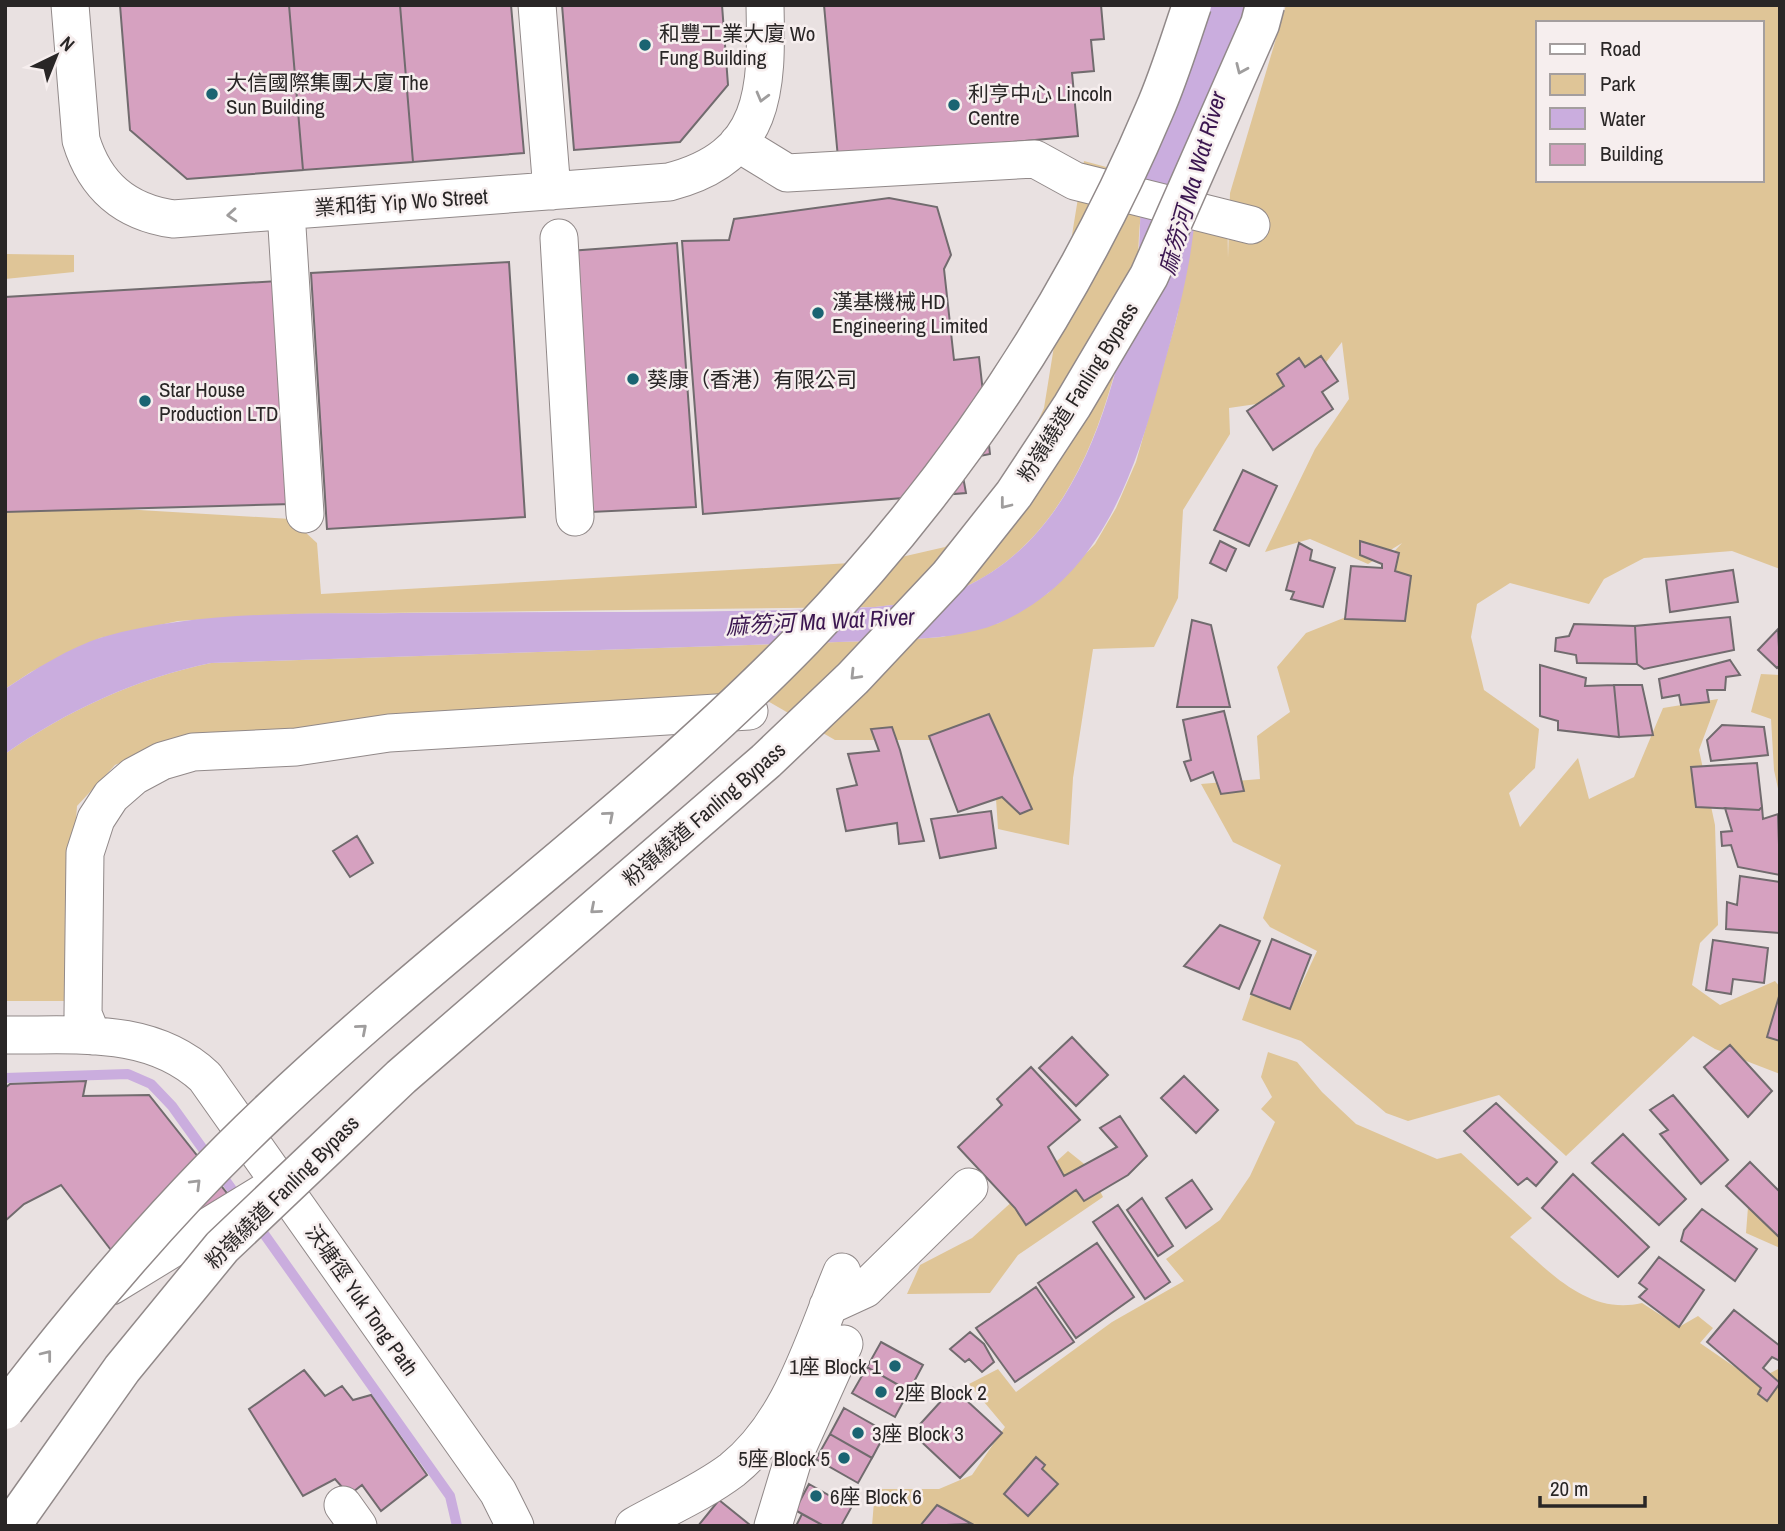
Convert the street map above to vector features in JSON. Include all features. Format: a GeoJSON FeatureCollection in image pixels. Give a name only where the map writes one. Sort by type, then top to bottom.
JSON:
{"type":"FeatureCollection","features":[{"type":"Feature","properties":{"kind":"highway"},"geometry":{"type":"LineString","coordinates":[[5,1410],[70,1325],[178,1202],[272,1108],[719,722],[849,588],[939,481],[1004,391],[1071,282],[1154,110],[1192,5]]}},
{"type":"Feature","properties":{"kind":"highway","name":"粉嶺繞道 Fanling Bypass"},"geometry":{"type":"LineString","coordinates":[[11,1526],[122,1369],[222,1247],[401,1076],[766,761],[853,678],[948,576],[1014,494],[1149,276],[1260,24],[1265,5]]}},
{"type":"Feature","properties":{"kind":"street","name":"業和街 Yip Wo Street"},"geometry":{"type":"LineString","coordinates":[[70,5],[80,140],[87,161],[113,196],[151,216],[173,219],[669,182],[688,177],[707,169],[738,143],[759,108],[764,88],[765,5]]}},
{"type":"Feature","properties":{"kind":"street"},"geometry":{"type":"LineString","coordinates":[[537,5],[552,191]]}},
{"type":"Feature","properties":{"kind":"street"},"geometry":{"type":"LineString","coordinates":[[738,143],[787,173],[1035,159],[1075,181],[1251,225]]}},
{"type":"Feature","properties":{"kind":"street"},"geometry":{"type":"LineString","coordinates":[[286,211],[305,514]]}},
{"type":"Feature","properties":{"kind":"street"},"geometry":{"type":"LineString","coordinates":[[559,238],[575,517]]}},
{"type":"Feature","properties":{"kind":"street"},"geometry":{"type":"LineString","coordinates":[[92,1036],[83,1014],[85,853],[96,819],[111,796],[134,776],[162,761],[193,752],[296,747],[389,733],[750,710]]}},
{"type":"Feature","properties":{"kind":"street","name":"沃塘徑 Yuk Tong Path"},"geometry":{"type":"LineString","coordinates":[[5,1034],[124,1038],[165,1049],[189,1062],[205,1077],[498,1492],[515,1526]]}},
{"type":"Feature","properties":{"kind":"street"},"geometry":{"type":"LineString","coordinates":[[111,1286],[279,1182]]}},
{"type":"Feature","properties":{"kind":"street"},"geometry":{"type":"LineString","coordinates":[[828,1306],[865,1289],[969,1188]]}},
{"type":"Feature","properties":{"kind":"street"},"geometry":{"type":"LineString","coordinates":[[635,1526],[730,1471],[755,1449],[780,1416],[842,1272]]}},
{"type":"Feature","properties":{"kind":"street"},"geometry":{"type":"LineString","coordinates":[[774,1526],[794,1453],[844,1344]]}},
{"type":"Feature","properties":{"kind":"green space"},"geometry":{"type":"Polygon","coordinates":[[[1173,5],[1211,5],[1166,131],[1143,207],[1137,267],[1127,320],[1103,411],[1086,455],[1064,496],[1037,533],[1003,564],[963,588],[908,603],[875,607],[294,614],[178,621],[100,638],[31,672],[5,689],[5,502],[291,519],[317,543],[321,594],[884,561],[945,547],[1005,491],[1044,408],[1084,161],[1121,171],[1173,5]]]}},
{"type":"Feature","properties":{"kind":"green space"},"geometry":{"type":"Polygon","coordinates":[[[1286,5],[1780,5],[1780,569],[1732,551],[1644,558],[1604,579],[1589,604],[1510,583],[1477,604],[1471,637],[1484,690],[1539,729],[1535,768],[1509,793],[1520,827],[1578,758],[1589,799],[1634,777],[1663,708],[1718,699],[1699,750],[1715,825],[1718,925],[1700,943],[1692,985],[1720,1005],[1775,981],[1780,987],[1780,1074],[1715,1049],[1693,1036],[1566,1156],[1499,1095],[1408,1121],[1386,1113],[1301,1041],[1242,1020],[1251,994],[1290,1009],[1317,951],[1270,927],[1263,918],[1281,865],[1233,842],[1201,784],[1260,779],[1257,736],[1290,712],[1277,667],[1306,633],[1361,611],[1389,557],[1402,543],[1368,564],[1310,539],[1265,552],[1315,449],[1349,399],[1342,342],[1301,394],[1278,401],[1229,408],[1230,434],[1183,510],[1178,598],[1154,647],[1093,649],[1073,778],[1069,845],[998,829],[991,723],[941,740],[835,740],[759,696],[172,742],[115,765],[77,806],[64,1001],[5,1001],[5,754],[28,738],[78,710],[130,687],[211,663],[900,640],[942,637],[999,623],[1048,593],[1095,544],[1116,508],[1136,462],[1177,317],[1200,194],[1227,202],[1228,258],[1230,193],[1286,5]]]}},
{"type":"Feature","properties":{"kind":"green space"},"geometry":{"type":"Polygon","coordinates":[[[5,254],[74,255],[74,272],[5,279],[5,254]]]}},
{"type":"Feature","properties":{"kind":"green space"},"geometry":{"type":"Polygon","coordinates":[[[1761,674],[1780,675],[1780,798],[1774,770],[1771,719],[1751,712],[1761,674]]]}},
{"type":"Feature","properties":{"kind":"green space"},"geometry":{"type":"Polygon","coordinates":[[[1268,1052],[1297,1062],[1322,1092],[1356,1124],[1437,1159],[1461,1153],[1532,1218],[1510,1237],[1554,1276],[1586,1297],[1622,1305],[1642,1303],[1679,1327],[1698,1316],[1713,1328],[1700,1343],[1755,1381],[1780,1368],[1780,1526],[872,1526],[875,1489],[939,1489],[972,1475],[1005,1427],[969,1384],[998,1369],[1016,1392],[1112,1322],[1184,1281],[1166,1259],[1220,1220],[1250,1176],[1275,1122],[1261,1109],[1272,1097],[1261,1077],[1268,1052]]]}},
{"type":"Feature","properties":{"kind":"green space"},"geometry":{"type":"Polygon","coordinates":[[[1068,1151],[1088,1167],[1103,1197],[1018,1255],[990,1293],[907,1294],[920,1265],[972,1238],[1068,1151]]]}},
{"type":"Feature","properties":{"kind":"green space"},"geometry":{"type":"Polygon","coordinates":[[[1780,1205],[1780,1248],[1746,1233],[1748,1207],[1780,1205]]]}},
{"type":"Feature","properties":{"kind":"water","name":"麻笏河 Ma Wat River"},"geometry":{"type":"Polygon","coordinates":[[[1211,5],[1255,5],[1206,170],[1182,295],[1149,417],[1124,488],[1107,522],[1087,553],[1063,580],[1034,604],[999,623],[963,634],[900,640],[211,663],[184,669],[104,698],[28,738],[5,754],[5,689],[78,647],[103,637],[139,628],[252,615],[875,607],[942,596],[963,588],[1003,564],[1037,533],[1064,496],[1086,455],[1104,411],[1128,320],[1136,275],[1145,172],[1211,5]]]}},
{"type":"Feature","properties":{"kind":"building","name":"大信國際集團大廈 The Sun Building"},"geometry":{"type":"Polygon","coordinates":[[[120,5],[289,5],[303,170],[187,179],[130,130],[120,5]]]}},
{"type":"Feature","properties":{"kind":"building"},"geometry":{"type":"Polygon","coordinates":[[[289,5],[400,5],[413,162],[303,170],[289,5]]]}},
{"type":"Feature","properties":{"kind":"building"},"geometry":{"type":"Polygon","coordinates":[[[400,5],[511,5],[524,153],[413,162],[400,5]]]}},
{"type":"Feature","properties":{"kind":"building","name":"和豐工業大廈 Wo Fung Building"},"geometry":{"type":"Polygon","coordinates":[[[562,5],[722,5],[728,85],[680,142],[574,150],[562,5]]]}},
{"type":"Feature","properties":{"kind":"building","name":"利亨中心 Lincoln Centre"},"geometry":{"type":"Polygon","coordinates":[[[824,5],[1101,5],[1104,39],[1091,40],[1094,71],[1072,73],[1078,136],[838,158],[824,5]]]}},
{"type":"Feature","properties":{"kind":"building","name":"漢基機械 HD Engineering Limited"},"geometry":{"type":"Polygon","coordinates":[[[889,198],[937,207],[951,255],[944,269],[954,360],[979,357],[990,454],[960,460],[966,493],[703,514],[682,241],[729,240],[734,219],[889,198]]]}},
{"type":"Feature","properties":{"kind":"building","name":"葵康（香港）有限公司"},"geometry":{"type":"Polygon","coordinates":[[[677,243],[696,507],[591,512],[569,251],[677,243]]]}},
{"type":"Feature","properties":{"kind":"building"},"geometry":{"type":"Polygon","coordinates":[[[509,262],[525,517],[327,529],[311,273],[509,262]]]}},
{"type":"Feature","properties":{"kind":"building","name":"Star House Production LTD"},"geometry":{"type":"Polygon","coordinates":[[[278,281],[292,504],[5,512],[5,297],[278,281]]]}},
{"type":"Feature","properties":{"kind":"building"},"geometry":{"type":"Polygon","coordinates":[[[1321,356],[1338,381],[1322,392],[1333,409],[1273,450],[1247,411],[1284,386],[1277,374],[1299,358],[1305,367],[1321,356]]]}},
{"type":"Feature","properties":{"kind":"building"},"geometry":{"type":"Polygon","coordinates":[[[1243,470],[1277,486],[1249,546],[1214,530],[1243,470]]]}},
{"type":"Feature","properties":{"kind":"building"},"geometry":{"type":"Polygon","coordinates":[[[1220,541],[1236,549],[1226,571],[1210,563],[1220,541]]]}},
{"type":"Feature","properties":{"kind":"building"},"geometry":{"type":"Polygon","coordinates":[[[1360,541],[1399,553],[1395,571],[1411,576],[1405,621],[1345,619],[1351,566],[1382,568],[1382,564],[1360,555],[1360,541]]]}},
{"type":"Feature","properties":{"kind":"building"},"geometry":{"type":"Polygon","coordinates":[[[1299,543],[1312,550],[1310,560],[1335,568],[1323,607],[1291,599],[1294,592],[1286,590],[1299,543]]]}},
{"type":"Feature","properties":{"kind":"building"},"geometry":{"type":"Polygon","coordinates":[[[1733,570],[1738,602],[1670,612],[1666,580],[1733,570]]]}},
{"type":"Feature","properties":{"kind":"building"},"geometry":{"type":"Polygon","coordinates":[[[1730,617],[1734,650],[1644,669],[1637,664],[1635,626],[1730,617]]]}},
{"type":"Feature","properties":{"kind":"building"},"geometry":{"type":"Polygon","coordinates":[[[1192,620],[1211,625],[1230,707],[1177,707],[1192,620]]]}},
{"type":"Feature","properties":{"kind":"building"},"geometry":{"type":"Polygon","coordinates":[[[1574,624],[1635,626],[1637,664],[1577,663],[1576,655],[1555,651],[1556,638],[1569,636],[1574,624]]]}},
{"type":"Feature","properties":{"kind":"building"},"geometry":{"type":"Polygon","coordinates":[[[1778,629],[1780,665],[1777,668],[1758,650],[1778,629]]]}},
{"type":"Feature","properties":{"kind":"building"},"geometry":{"type":"Polygon","coordinates":[[[1730,660],[1740,675],[1726,677],[1725,690],[1707,690],[1709,702],[1681,705],[1679,695],[1662,698],[1659,679],[1730,660]]]}},
{"type":"Feature","properties":{"kind":"building"},"geometry":{"type":"Polygon","coordinates":[[[1540,665],[1586,678],[1585,686],[1614,685],[1619,737],[1558,730],[1558,721],[1540,716],[1540,665]]]}},
{"type":"Feature","properties":{"kind":"building"},"geometry":{"type":"Polygon","coordinates":[[[1614,685],[1642,685],[1653,735],[1619,737],[1614,685]]]}},
{"type":"Feature","properties":{"kind":"building"},"geometry":{"type":"Polygon","coordinates":[[[1224,711],[1244,791],[1221,794],[1213,772],[1191,781],[1184,762],[1191,760],[1183,720],[1224,711]]]}},
{"type":"Feature","properties":{"kind":"building"},"geometry":{"type":"Polygon","coordinates":[[[989,714],[1032,809],[1020,814],[1002,797],[958,812],[929,736],[989,714]]]}},
{"type":"Feature","properties":{"kind":"building"},"geometry":{"type":"Polygon","coordinates":[[[1722,725],[1764,727],[1768,755],[1711,761],[1707,740],[1722,725]]]}},
{"type":"Feature","properties":{"kind":"building"},"geometry":{"type":"Polygon","coordinates":[[[892,727],[924,841],[899,844],[897,823],[846,831],[837,789],[857,785],[848,754],[879,751],[871,729],[892,727]]]}},
{"type":"Feature","properties":{"kind":"building"},"geometry":{"type":"Polygon","coordinates":[[[1757,763],[1762,807],[1759,810],[1696,807],[1691,767],[1757,763]]]}},
{"type":"Feature","properties":{"kind":"building"},"geometry":{"type":"Polygon","coordinates":[[[1762,807],[1763,819],[1778,814],[1780,875],[1738,867],[1731,845],[1722,846],[1721,832],[1732,831],[1725,808],[1759,810],[1762,807]]]}},
{"type":"Feature","properties":{"kind":"building"},"geometry":{"type":"Polygon","coordinates":[[[991,811],[996,848],[940,858],[931,819],[991,811]]]}},
{"type":"Feature","properties":{"kind":"building"},"geometry":{"type":"Polygon","coordinates":[[[357,836],[373,863],[350,877],[333,851],[357,836]]]}},
{"type":"Feature","properties":{"kind":"building"},"geometry":{"type":"Polygon","coordinates":[[[1740,876],[1780,882],[1780,933],[1726,929],[1727,902],[1737,905],[1740,876]]]}},
{"type":"Feature","properties":{"kind":"building"},"geometry":{"type":"Polygon","coordinates":[[[1220,925],[1260,941],[1239,989],[1184,966],[1220,925]]]}},
{"type":"Feature","properties":{"kind":"building"},"geometry":{"type":"Polygon","coordinates":[[[1272,939],[1311,955],[1290,1009],[1251,994],[1272,939]]]}},
{"type":"Feature","properties":{"kind":"building"},"geometry":{"type":"Polygon","coordinates":[[[1713,940],[1768,948],[1764,983],[1733,979],[1731,994],[1706,990],[1713,940]]]}},
{"type":"Feature","properties":{"kind":"building"},"geometry":{"type":"Polygon","coordinates":[[[1780,993],[1780,1041],[1767,1037],[1780,993]]]}},
{"type":"Feature","properties":{"kind":"building"},"geometry":{"type":"Polygon","coordinates":[[[1072,1037],[1108,1075],[1076,1106],[1039,1068],[1072,1037]]]}},
{"type":"Feature","properties":{"kind":"building"},"geometry":{"type":"Polygon","coordinates":[[[1730,1045],[1772,1091],[1748,1117],[1704,1067],[1730,1045]]]}},
{"type":"Feature","properties":{"kind":"building"},"geometry":{"type":"Polygon","coordinates":[[[1031,1067],[1080,1120],[1048,1147],[1064,1176],[1117,1147],[1100,1128],[1120,1116],[1147,1156],[1128,1175],[1084,1201],[1076,1190],[1026,1225],[1015,1208],[958,1147],[1002,1105],[997,1099],[1031,1067]]]}},
{"type":"Feature","properties":{"kind":"building"},"geometry":{"type":"Polygon","coordinates":[[[1184,1076],[1218,1110],[1196,1133],[1161,1098],[1184,1076]]]}},
{"type":"Feature","properties":{"kind":"building"},"geometry":{"type":"Polygon","coordinates":[[[86,1081],[83,1096],[149,1095],[230,1197],[124,1267],[61,1185],[24,1204],[5,1221],[5,1088],[10,1084],[86,1081]]]}},
{"type":"Feature","properties":{"kind":"building"},"geometry":{"type":"Polygon","coordinates":[[[1673,1095],[1728,1160],[1701,1184],[1660,1134],[1668,1130],[1650,1110],[1673,1095]]]}},
{"type":"Feature","properties":{"kind":"building"},"geometry":{"type":"Polygon","coordinates":[[[1496,1103],[1557,1162],[1536,1186],[1527,1178],[1518,1185],[1464,1131],[1496,1103]]]}},
{"type":"Feature","properties":{"kind":"building"},"geometry":{"type":"Polygon","coordinates":[[[1623,1134],[1686,1199],[1659,1225],[1592,1163],[1623,1134]]]}},
{"type":"Feature","properties":{"kind":"building"},"geometry":{"type":"Polygon","coordinates":[[[1750,1162],[1780,1192],[1780,1238],[1726,1186],[1750,1162]]]}},
{"type":"Feature","properties":{"kind":"building"},"geometry":{"type":"Polygon","coordinates":[[[1573,1174],[1649,1247],[1618,1277],[1542,1208],[1573,1174]]]}},
{"type":"Feature","properties":{"kind":"building"},"geometry":{"type":"Polygon","coordinates":[[[1192,1180],[1212,1209],[1186,1228],[1166,1198],[1192,1180]]]}},
{"type":"Feature","properties":{"kind":"building"},"geometry":{"type":"Polygon","coordinates":[[[1142,1198],[1173,1246],[1158,1256],[1127,1210],[1142,1198]]]}},
{"type":"Feature","properties":{"kind":"building"},"geometry":{"type":"Polygon","coordinates":[[[1118,1205],[1170,1282],[1145,1299],[1093,1222],[1118,1205]]]}},
{"type":"Feature","properties":{"kind":"building"},"geometry":{"type":"Polygon","coordinates":[[[1702,1209],[1757,1249],[1735,1281],[1681,1241],[1684,1230],[1702,1209]]]}},
{"type":"Feature","properties":{"kind":"building"},"geometry":{"type":"Polygon","coordinates":[[[1097,1243],[1134,1297],[1076,1338],[1038,1283],[1097,1243]]]}},
{"type":"Feature","properties":{"kind":"building"},"geometry":{"type":"Polygon","coordinates":[[[1659,1257],[1704,1290],[1679,1327],[1639,1297],[1647,1289],[1639,1283],[1659,1257]]]}},
{"type":"Feature","properties":{"kind":"building"},"geometry":{"type":"Polygon","coordinates":[[[1036,1287],[1074,1342],[1015,1382],[976,1328],[1036,1287]]]}},
{"type":"Feature","properties":{"kind":"building"},"geometry":{"type":"Polygon","coordinates":[[[1734,1310],[1780,1346],[1780,1361],[1772,1357],[1763,1368],[1780,1383],[1767,1401],[1758,1394],[1761,1388],[1707,1342],[1734,1310]]]}},
{"type":"Feature","properties":{"kind":"building"},"geometry":{"type":"Polygon","coordinates":[[[970,1332],[984,1344],[994,1362],[982,1372],[969,1359],[965,1362],[950,1349],[970,1332]]]}},
{"type":"Feature","properties":{"kind":"building","name":"1座 Block 1"},"geometry":{"type":"Polygon","coordinates":[[[881,1342],[923,1365],[909,1391],[867,1367],[881,1342]]]}},
{"type":"Feature","properties":{"kind":"building","name":"2座 Block 2"},"geometry":{"type":"Polygon","coordinates":[[[867,1367],[909,1391],[895,1417],[852,1393],[867,1367]]]}},
{"type":"Feature","properties":{"kind":"building"},"geometry":{"type":"Polygon","coordinates":[[[304,1370],[325,1396],[342,1386],[353,1400],[371,1395],[427,1475],[381,1511],[362,1485],[349,1495],[335,1479],[303,1496],[249,1409],[304,1370]]]}},
{"type":"Feature","properties":{"kind":"building"},"geometry":{"type":"Polygon","coordinates":[[[953,1388],[1002,1433],[960,1478],[912,1433],[953,1388]]]}},
{"type":"Feature","properties":{"kind":"building","name":"3座 Block 3"},"geometry":{"type":"Polygon","coordinates":[[[844,1408],[886,1432],[872,1458],[830,1434],[844,1408]]]}},
{"type":"Feature","properties":{"kind":"building","name":"5座 Block 5"},"geometry":{"type":"Polygon","coordinates":[[[830,1434],[872,1458],[858,1483],[816,1459],[830,1434]]]}},
{"type":"Feature","properties":{"kind":"building"},"geometry":{"type":"Polygon","coordinates":[[[1036,1457],[1045,1465],[1042,1469],[1058,1484],[1028,1516],[1004,1494],[1036,1457]]]}},
{"type":"Feature","properties":{"kind":"building","name":"6座 Block 6"},"geometry":{"type":"Polygon","coordinates":[[[809,1484],[851,1508],[841,1526],[824,1526],[795,1510],[809,1484]]]}},
{"type":"Feature","properties":{"kind":"building"},"geometry":{"type":"Polygon","coordinates":[[[719,1500],[750,1525],[750,1526],[698,1526],[719,1500]]]}},
{"type":"Feature","properties":{"kind":"building"},"geometry":{"type":"Polygon","coordinates":[[[937,1505],[972,1524],[920,1526],[937,1505]]]}},
{"type":"Feature","properties":{"kind":"building"},"geometry":{"type":"Polygon","coordinates":[[[802,1514],[824,1526],[796,1526],[802,1514]]]}},
{"type":"Feature","properties":{"kind":"waterway"},"geometry":{"type":"LineString","coordinates":[[5,1078],[128,1074],[151,1084],[172,1106],[241,1202]]}},
{"type":"Feature","properties":{"kind":"waterway"},"geometry":{"type":"LineString","coordinates":[[257,1224],[450,1496],[457,1526]]}},
{"type":"Feature","properties":{"kind":"place","name":"和豐工業大廈 Wo Fung Building"},"geometry":{"type":"Point","coordinates":[645,45]}},
{"type":"Feature","properties":{"kind":"place","name":"大信國際集團大廈 The Sun Building"},"geometry":{"type":"Point","coordinates":[212,94]}},
{"type":"Feature","properties":{"kind":"place","name":"利亨中心 Lincoln Centre"},"geometry":{"type":"Point","coordinates":[954,105]}},
{"type":"Feature","properties":{"kind":"place","name":"漢基機械 HD Engineering Limited"},"geometry":{"type":"Point","coordinates":[818,313]}},
{"type":"Feature","properties":{"kind":"place","name":"葵康（香港）有限公司"},"geometry":{"type":"Point","coordinates":[633,379]}},
{"type":"Feature","properties":{"kind":"place","name":"Star House Production LTD"},"geometry":{"type":"Point","coordinates":[145,401]}},
{"type":"Feature","properties":{"kind":"place","name":"1座 Block 1"},"geometry":{"type":"Point","coordinates":[895,1366]}},
{"type":"Feature","properties":{"kind":"place","name":"2座 Block 2"},"geometry":{"type":"Point","coordinates":[881,1392]}},
{"type":"Feature","properties":{"kind":"place","name":"3座 Block 3"},"geometry":{"type":"Point","coordinates":[858,1433]}},
{"type":"Feature","properties":{"kind":"place","name":"5座 Block 5"},"geometry":{"type":"Point","coordinates":[844,1458]}},
{"type":"Feature","properties":{"kind":"place","name":"6座 Block 6"},"geometry":{"type":"Point","coordinates":[816,1496]}}]}
